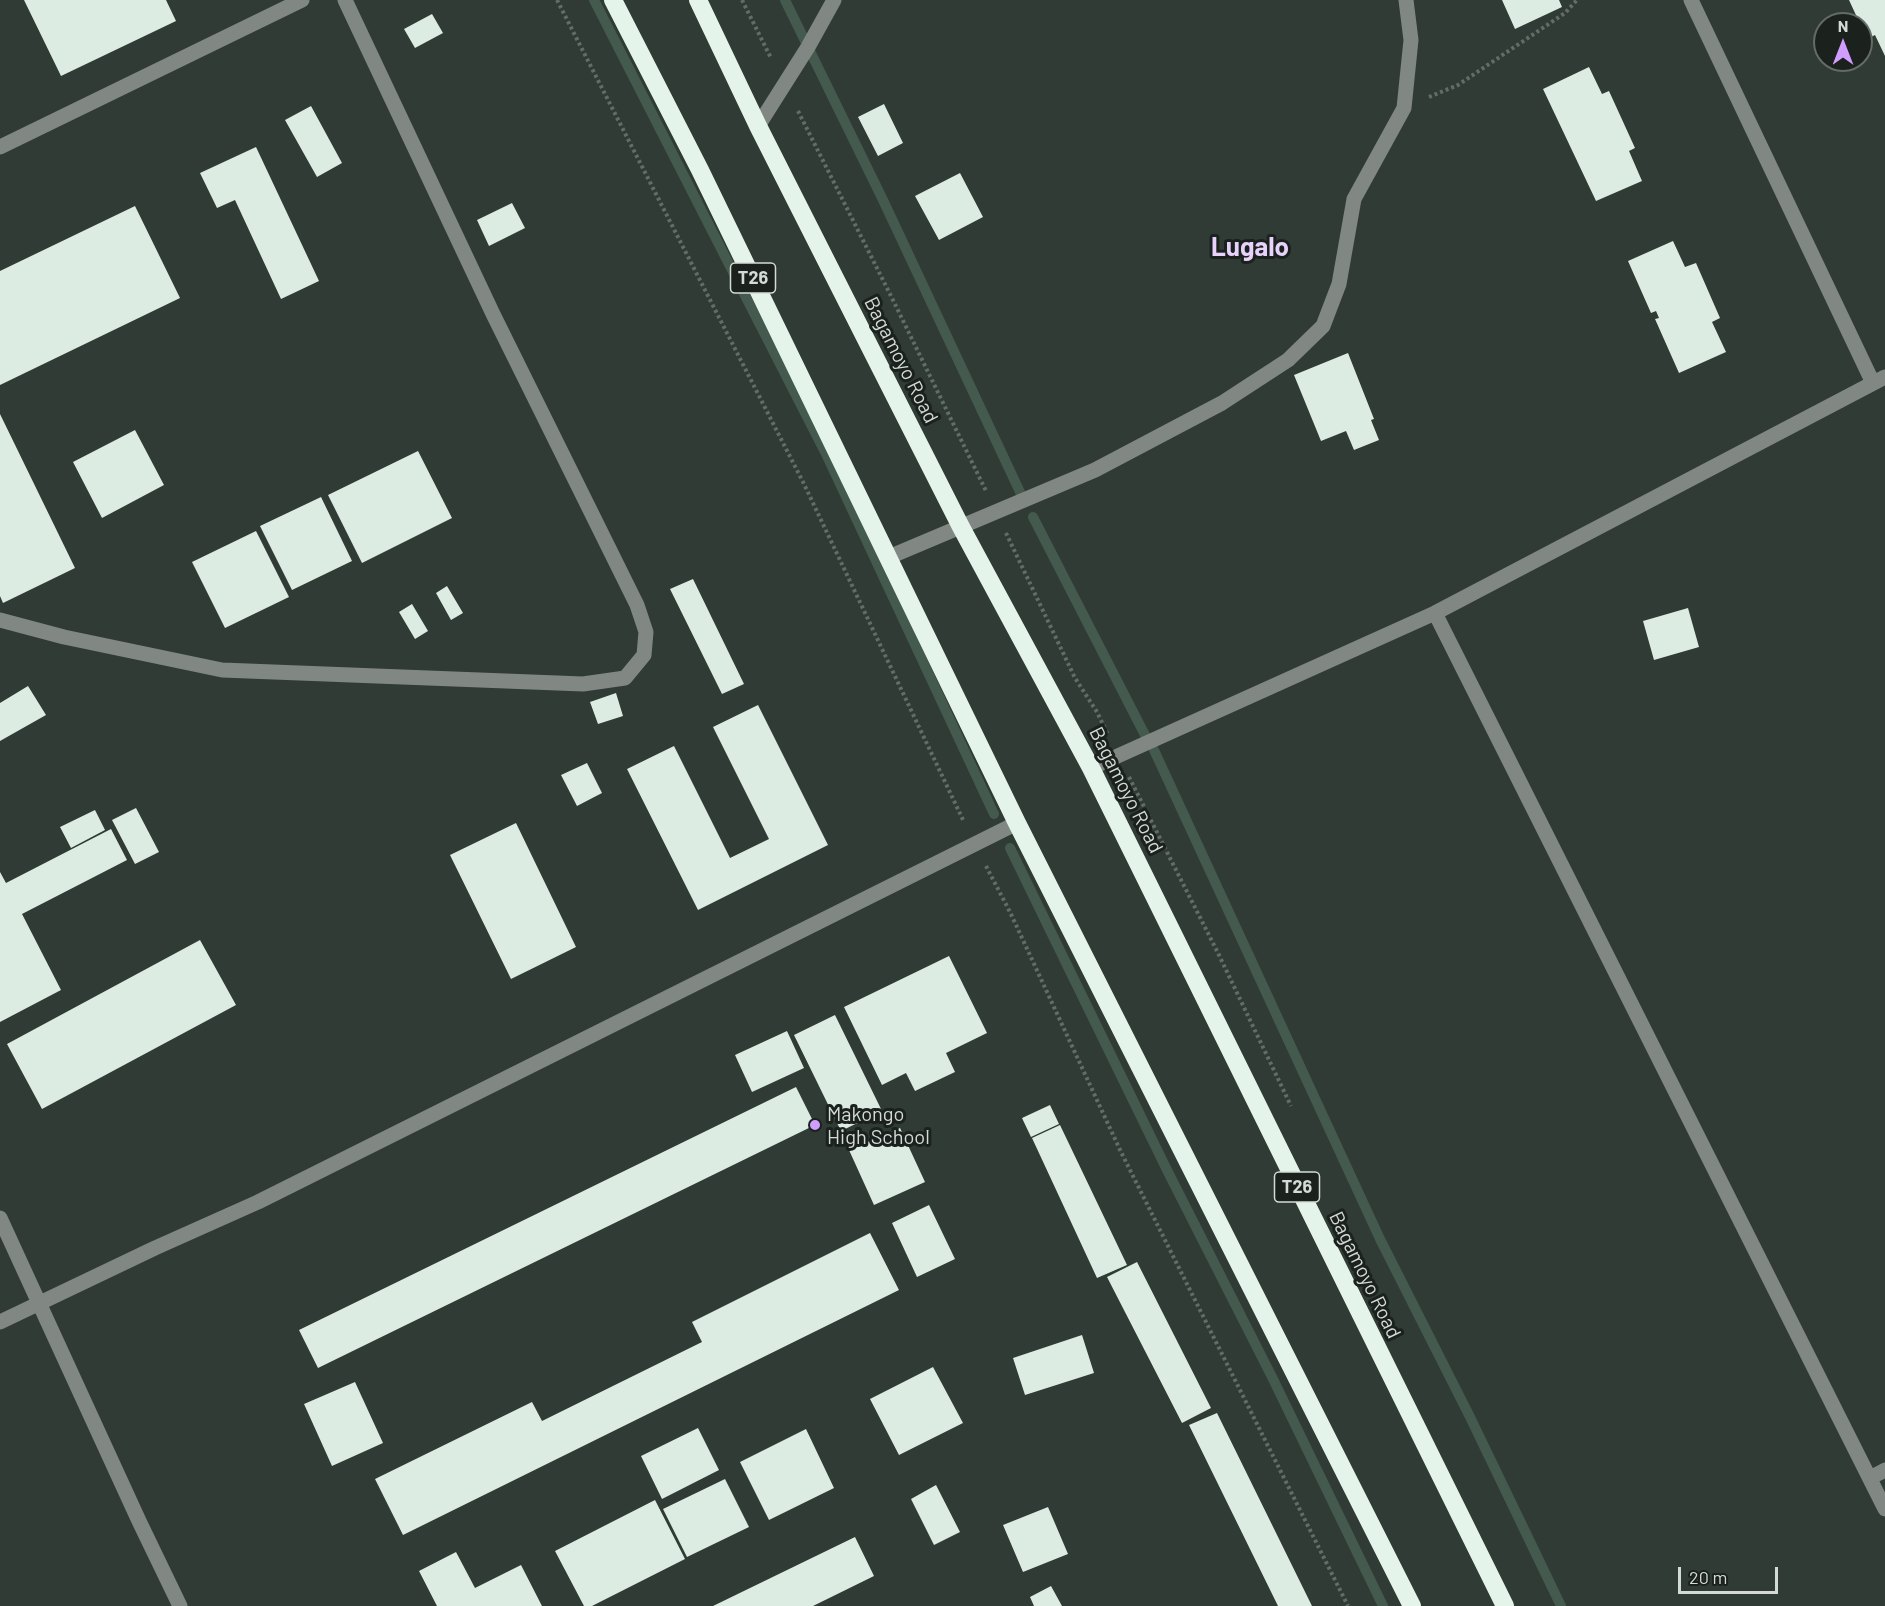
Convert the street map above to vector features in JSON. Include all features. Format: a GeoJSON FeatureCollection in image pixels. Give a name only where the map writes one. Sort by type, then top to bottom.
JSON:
{"type":"FeatureCollection","features":[{"type":"Feature","properties":{"kind":"highway","name":"T26"},"geometry":{"type":"LineString","coordinates":[[613,0],[700,170],[1017,823],[1412,1606]]}},
{"type":"Feature","properties":{"kind":"highway","name":"Bagamoyo Road"},"geometry":{"type":"LineString","coordinates":[[698,0],[758,126],[961,527],[1091,768],[1505,1606]]}},
{"type":"Feature","properties":{"kind":"lane"},"geometry":{"type":"LineString","coordinates":[[0,147],[302,0]]}},
{"type":"Feature","properties":{"kind":"lane"},"geometry":{"type":"LineString","coordinates":[[0,620],[64,637],[222,670],[583,684],[624,678],[644,655],[646,632],[637,605],[493,314],[345,0]]}},
{"type":"Feature","properties":{"kind":"lane"},"geometry":{"type":"LineString","coordinates":[[758,126],[785,85],[834,0]]}},
{"type":"Feature","properties":{"kind":"lane"},"geometry":{"type":"LineString","coordinates":[[889,557],[1095,470],[1222,403],[1288,360],[1323,326],[1339,284],[1354,199],[1404,108],[1411,40],[1406,0]]}},
{"type":"Feature","properties":{"kind":"lane"},"geometry":{"type":"LineString","coordinates":[[1091,768],[1435,613],[1879,380],[1691,0]]}},
{"type":"Feature","properties":{"kind":"lane"},"geometry":{"type":"LineString","coordinates":[[1435,613],[1885,1509]]}},
{"type":"Feature","properties":{"kind":"lane"},"geometry":{"type":"LineString","coordinates":[[0,1322],[258,1202],[1017,823]]}},
{"type":"Feature","properties":{"kind":"lane"},"geometry":{"type":"LineString","coordinates":[[0,1218],[180,1606]]}},
{"type":"Feature","properties":{"kind":"lane"},"geometry":{"type":"LineString","coordinates":[[1870,1478],[1885,1470]]}},
{"type":"Feature","properties":{"kind":"path"},"geometry":{"type":"LineString","coordinates":[[557,0],[804,484],[974,845],[1010,912],[1121,1152],[1348,1606]]}},
{"type":"Feature","properties":{"kind":"path"},"geometry":{"type":"LineString","coordinates":[[742,0],[891,296],[1075,678],[1097,712],[1118,755]]}},
{"type":"Feature","properties":{"kind":"path"},"geometry":{"type":"LineString","coordinates":[[1404,108],[1458,85],[1565,13],[1577,0]]}},
{"type":"Feature","properties":{"kind":"building"},"geometry":{"type":"Polygon","coordinates":[[[24,0],[166,0],[176,21],[61,76],[24,0]]]}},
{"type":"Feature","properties":{"kind":"building"},"geometry":{"type":"Polygon","coordinates":[[[1502,0],[1559,0],[1562,7],[1515,29],[1502,0]]]}},
{"type":"Feature","properties":{"kind":"building"},"geometry":{"type":"Polygon","coordinates":[[[1849,0],[1885,0],[1885,56],[1875,35],[1873,36],[1873,12],[1855,12],[1849,0]]]}},
{"type":"Feature","properties":{"kind":"building"},"geometry":{"type":"Polygon","coordinates":[[[432,14],[443,33],[415,48],[404,29],[432,14]]]}},
{"type":"Feature","properties":{"kind":"building"},"geometry":{"type":"Polygon","coordinates":[[[1589,67],[1602,94],[1609,91],[1635,148],[1629,151],[1642,181],[1596,201],[1543,89],[1589,67]]]}},
{"type":"Feature","properties":{"kind":"building"},"geometry":{"type":"Polygon","coordinates":[[[884,104],[903,143],[878,156],[858,117],[884,104]]]}},
{"type":"Feature","properties":{"kind":"building"},"geometry":{"type":"Polygon","coordinates":[[[311,106],[342,163],[317,177],[285,120],[311,106]]]}},
{"type":"Feature","properties":{"kind":"building"},"geometry":{"type":"Polygon","coordinates":[[[256,147],[319,281],[281,299],[235,200],[217,208],[200,173],[256,147]]]}},
{"type":"Feature","properties":{"kind":"building"},"geometry":{"type":"Polygon","coordinates":[[[960,173],[983,217],[939,240],[915,196],[960,173]]]}},
{"type":"Feature","properties":{"kind":"building"},"geometry":{"type":"Polygon","coordinates":[[[512,203],[525,228],[489,246],[477,220],[512,203]]]}},
{"type":"Feature","properties":{"kind":"building"},"geometry":{"type":"Polygon","coordinates":[[[135,206],[180,298],[0,385],[0,271],[135,206]]]}},
{"type":"Feature","properties":{"kind":"building"},"geometry":{"type":"Polygon","coordinates":[[[1673,241],[1685,267],[1696,263],[1720,318],[1712,322],[1726,352],[1679,373],[1655,319],[1659,318],[1656,311],[1651,313],[1628,261],[1673,241]]]}},
{"type":"Feature","properties":{"kind":"building"},"geometry":{"type":"Polygon","coordinates":[[[1348,353],[1374,419],[1371,420],[1379,440],[1354,450],[1346,431],[1321,441],[1294,375],[1348,353]]]}},
{"type":"Feature","properties":{"kind":"building"},"geometry":{"type":"Polygon","coordinates":[[[0,414],[75,568],[3,603],[0,596],[0,414]]]}},
{"type":"Feature","properties":{"kind":"building"},"geometry":{"type":"Polygon","coordinates":[[[135,430],[164,485],[102,518],[73,462],[135,430]]]}},
{"type":"Feature","properties":{"kind":"building"},"geometry":{"type":"Polygon","coordinates":[[[418,451],[452,518],[362,563],[328,495],[418,451]]]}},
{"type":"Feature","properties":{"kind":"building"},"geometry":{"type":"Polygon","coordinates":[[[321,497],[352,561],[292,590],[260,526],[321,497]]]}},
{"type":"Feature","properties":{"kind":"building"},"geometry":{"type":"Polygon","coordinates":[[[256,531],[289,597],[225,628],[192,562],[256,531]]]}},
{"type":"Feature","properties":{"kind":"building"},"geometry":{"type":"Polygon","coordinates":[[[693,579],[744,684],[722,694],[670,589],[693,579]]]}},
{"type":"Feature","properties":{"kind":"building"},"geometry":{"type":"Polygon","coordinates":[[[447,586],[463,613],[451,620],[436,593],[447,586]]]}},
{"type":"Feature","properties":{"kind":"building"},"geometry":{"type":"Polygon","coordinates":[[[412,604],[428,631],[415,639],[399,612],[412,604]]]}},
{"type":"Feature","properties":{"kind":"building"},"geometry":{"type":"Polygon","coordinates":[[[1688,608],[1699,647],[1654,660],[1643,621],[1688,608]]]}},
{"type":"Feature","properties":{"kind":"building"},"geometry":{"type":"Polygon","coordinates":[[[28,686],[46,715],[0,741],[0,703],[28,686]]]}},
{"type":"Feature","properties":{"kind":"building"},"geometry":{"type":"Polygon","coordinates":[[[616,693],[623,716],[598,724],[590,702],[616,693]]]}},
{"type":"Feature","properties":{"kind":"building"},"geometry":{"type":"Polygon","coordinates":[[[758,705],[828,845],[698,910],[627,769],[674,746],[730,858],[769,839],[713,727],[758,705]]]}},
{"type":"Feature","properties":{"kind":"building"},"geometry":{"type":"Polygon","coordinates":[[[587,763],[602,793],[577,806],[561,775],[587,763]]]}},
{"type":"Feature","properties":{"kind":"building"},"geometry":{"type":"Polygon","coordinates":[[[136,808],[159,852],[135,864],[112,820],[136,808]]]}},
{"type":"Feature","properties":{"kind":"building"},"geometry":{"type":"Polygon","coordinates":[[[95,810],[105,830],[71,848],[60,827],[95,810]]]}},
{"type":"Feature","properties":{"kind":"building"},"geometry":{"type":"Polygon","coordinates":[[[516,823],[576,947],[511,979],[450,855],[516,823]]]}},
{"type":"Feature","properties":{"kind":"building"},"geometry":{"type":"Polygon","coordinates":[[[111,829],[127,860],[22,914],[61,990],[0,1022],[0,872],[6,883],[111,829]]]}},
{"type":"Feature","properties":{"kind":"building"},"geometry":{"type":"Polygon","coordinates":[[[200,940],[236,1005],[42,1109],[7,1044],[200,940]]]}},
{"type":"Feature","properties":{"kind":"building"},"geometry":{"type":"Polygon","coordinates":[[[949,956],[987,1033],[946,1053],[955,1072],[915,1091],[906,1073],[882,1085],[844,1007],[949,956]]]}},
{"type":"Feature","properties":{"kind":"building"},"geometry":{"type":"Polygon","coordinates":[[[835,1015],[882,1111],[841,1131],[794,1035],[835,1015]]]}},
{"type":"Feature","properties":{"kind":"building"},"geometry":{"type":"Polygon","coordinates":[[[787,1031],[804,1068],[752,1092],[735,1055],[787,1031]]]}},
{"type":"Feature","properties":{"kind":"building"},"geometry":{"type":"Polygon","coordinates":[[[796,1087],[815,1125],[318,1368],[299,1330],[796,1087]]]}},
{"type":"Feature","properties":{"kind":"building"},"geometry":{"type":"Polygon","coordinates":[[[1050,1105],[1059,1124],[1031,1137],[1022,1118],[1050,1105]]]}},
{"type":"Feature","properties":{"kind":"building"},"geometry":{"type":"Polygon","coordinates":[[[1060,1125],[1127,1265],[1097,1278],[1032,1138],[1060,1125]]]}},
{"type":"Feature","properties":{"kind":"building"},"geometry":{"type":"Polygon","coordinates":[[[900,1128],[925,1182],[874,1205],[849,1150],[900,1128]]]}},
{"type":"Feature","properties":{"kind":"building"},"geometry":{"type":"Polygon","coordinates":[[[929,1205],[955,1259],[917,1277],[892,1223],[929,1205]]]}},
{"type":"Feature","properties":{"kind":"building"},"geometry":{"type":"Polygon","coordinates":[[[870,1233],[899,1290],[403,1535],[375,1479],[532,1402],[542,1421],[702,1342],[692,1322],[870,1233]]]}},
{"type":"Feature","properties":{"kind":"building"},"geometry":{"type":"Polygon","coordinates":[[[1137,1262],[1211,1408],[1182,1423],[1107,1277],[1137,1262]]]}},
{"type":"Feature","properties":{"kind":"building"},"geometry":{"type":"Polygon","coordinates":[[[1082,1335],[1094,1373],[1025,1395],[1013,1358],[1082,1335]]]}},
{"type":"Feature","properties":{"kind":"building"},"geometry":{"type":"Polygon","coordinates":[[[933,1367],[963,1423],[899,1455],[870,1399],[933,1367]]]}},
{"type":"Feature","properties":{"kind":"building"},"geometry":{"type":"Polygon","coordinates":[[[355,1382],[383,1443],[332,1466],[304,1404],[355,1382]]]}},
{"type":"Feature","properties":{"kind":"building"},"geometry":{"type":"Polygon","coordinates":[[[1217,1413],[1312,1606],[1278,1606],[1189,1425],[1217,1413]]]}},
{"type":"Feature","properties":{"kind":"building"},"geometry":{"type":"Polygon","coordinates":[[[698,1428],[719,1470],[662,1499],[641,1456],[698,1428]]]}},
{"type":"Feature","properties":{"kind":"building"},"geometry":{"type":"Polygon","coordinates":[[[806,1429],[834,1488],[769,1520],[740,1462],[806,1429]]]}},
{"type":"Feature","properties":{"kind":"building"},"geometry":{"type":"Polygon","coordinates":[[[725,1479],[749,1527],[687,1557],[663,1509],[725,1479]]]}},
{"type":"Feature","properties":{"kind":"building"},"geometry":{"type":"Polygon","coordinates":[[[936,1485],[960,1532],[934,1545],[911,1499],[936,1485]]]}},
{"type":"Feature","properties":{"kind":"building"},"geometry":{"type":"Polygon","coordinates":[[[655,1500],[685,1559],[592,1606],[584,1606],[555,1551],[655,1500]]]}},
{"type":"Feature","properties":{"kind":"building"},"geometry":{"type":"Polygon","coordinates":[[[1048,1507],[1068,1554],[1023,1572],[1003,1525],[1048,1507]]]}},
{"type":"Feature","properties":{"kind":"building"},"geometry":{"type":"Polygon","coordinates":[[[855,1537],[874,1576],[813,1606],[713,1606],[855,1537]]]}},
{"type":"Feature","properties":{"kind":"building"},"geometry":{"type":"Polygon","coordinates":[[[456,1552],[475,1588],[521,1565],[542,1606],[437,1606],[419,1571],[456,1552]]]}},
{"type":"Feature","properties":{"kind":"building"},"geometry":{"type":"Polygon","coordinates":[[[1051,1586],[1062,1606],[1034,1606],[1030,1597],[1051,1586]]]}},
{"type":"Feature","properties":{"kind":"waterway"},"geometry":{"type":"LineString","coordinates":[[594,0],[826,454],[994,814]]}},
{"type":"Feature","properties":{"kind":"waterway"},"geometry":{"type":"LineString","coordinates":[[785,0],[883,200],[1020,492]]}},
{"type":"Feature","properties":{"kind":"waterway"},"geometry":{"type":"LineString","coordinates":[[1033,517],[1145,735]]}},
{"type":"Feature","properties":{"kind":"waterway"},"geometry":{"type":"LineString","coordinates":[[1154,750],[1380,1239],[1470,1417],[1561,1606]]}},
{"type":"Feature","properties":{"kind":"waterway"},"geometry":{"type":"LineString","coordinates":[[1010,848],[1383,1606]]}},
{"type":"Feature","properties":{"kind":"place","name":"Makongo High School"},"geometry":{"type":"Point","coordinates":[815,1125]}},
{"type":"Feature","properties":{"kind":"district","name":"Lugalo"},"geometry":{"type":"Point","coordinates":[1250,247]}}]}
